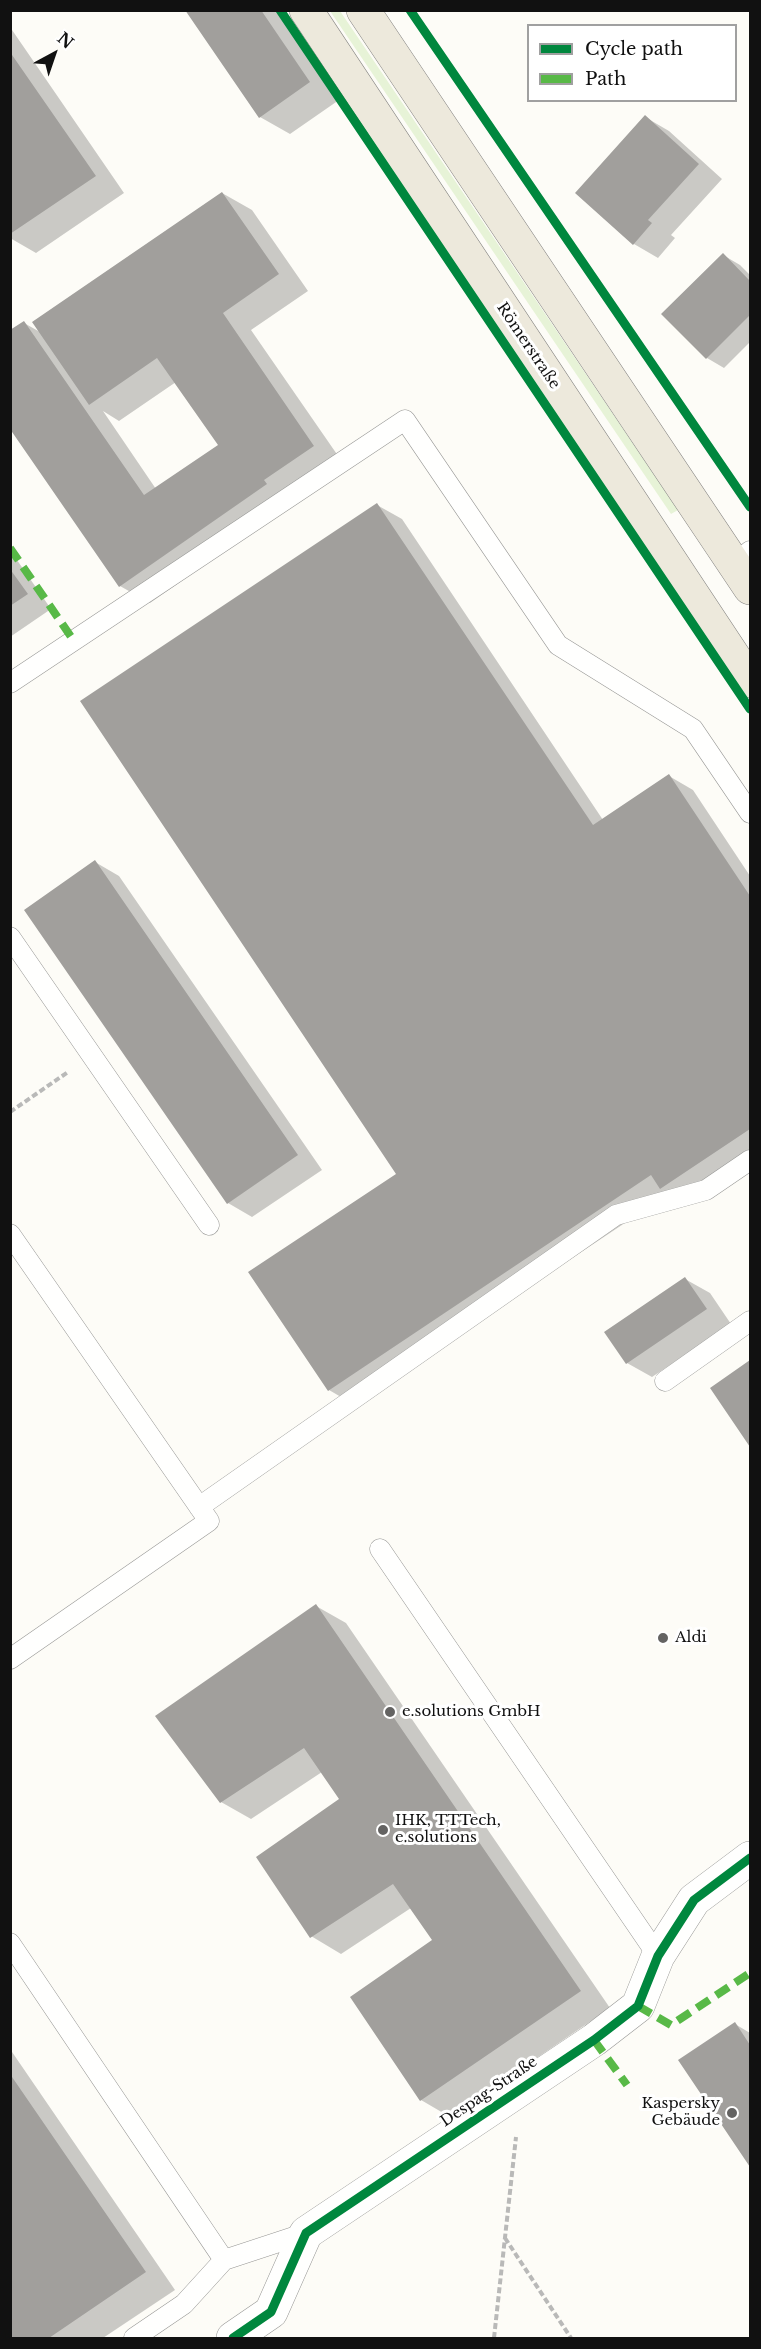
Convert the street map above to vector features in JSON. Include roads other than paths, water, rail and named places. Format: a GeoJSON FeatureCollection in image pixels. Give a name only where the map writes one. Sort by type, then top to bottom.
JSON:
{"type":"FeatureCollection","features":[{"type":"Feature","properties":{"kind":"main road","name":"Römerstraße"},"geometry":{"type":"LineString","coordinates":[[306,10],[750,681]]}},
{"type":"Feature","properties":{"kind":"main road"},"geometry":{"type":"LineString","coordinates":[[363,10],[745,568]]}},
{"type":"Feature","properties":{"kind":"street","name":"Despag-Straße"},"geometry":{"type":"LineString","coordinates":[[306,2233],[594,2040],[638,2006],[658,1956],[694,1900],[750,1858]]}},
{"type":"Feature","properties":{"kind":"street"},"geometry":{"type":"LineString","coordinates":[[233,2338],[271,2312],[306,2233]]}},
{"type":"Feature","properties":{"kind":"lane"},"geometry":{"type":"LineString","coordinates":[[10,683],[405,420],[558,645],[693,729],[750,813]]}},
{"type":"Feature","properties":{"kind":"lane"},"geometry":{"type":"LineString","coordinates":[[10,937],[209,1225]]}},
{"type":"Feature","properties":{"kind":"lane"},"geometry":{"type":"LineString","coordinates":[[199,1507],[616,1215],[706,1190],[750,1160]]}},
{"type":"Feature","properties":{"kind":"lane"},"geometry":{"type":"LineString","coordinates":[[10,1234],[209,1521],[10,1659]]}},
{"type":"Feature","properties":{"kind":"lane"},"geometry":{"type":"LineString","coordinates":[[666,1381],[750,1322]]}},
{"type":"Feature","properties":{"kind":"lane"},"geometry":{"type":"LineString","coordinates":[[380,1549],[658,1956]]}},
{"type":"Feature","properties":{"kind":"lane"},"geometry":{"type":"LineString","coordinates":[[10,1943],[224,2260]]}},
{"type":"Feature","properties":{"kind":"lane"},"geometry":{"type":"LineString","coordinates":[[134,2338],[184,2304],[224,2260],[306,2233]]}},
{"type":"Feature","properties":{"kind":"place","name":"Aldi"},"geometry":{"type":"Point","coordinates":[663,1638]}},
{"type":"Feature","properties":{"kind":"place","name":"e.solutions GmbH"},"geometry":{"type":"Point","coordinates":[390,1712]}},
{"type":"Feature","properties":{"kind":"place","name":"IHK, TTTech, e.solutions"},"geometry":{"type":"Point","coordinates":[383,1830]}},
{"type":"Feature","properties":{"kind":"place","name":"Kaspersky Gebäude"},"geometry":{"type":"Point","coordinates":[732,2113]}}]}
